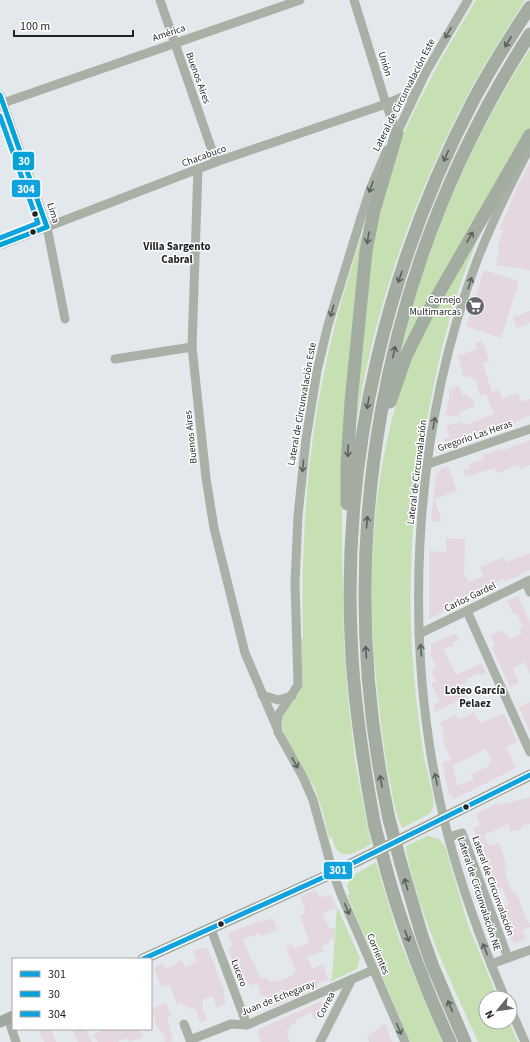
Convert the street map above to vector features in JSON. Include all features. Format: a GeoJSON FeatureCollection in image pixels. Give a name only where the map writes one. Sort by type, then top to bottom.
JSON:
{"type":"FeatureCollection","features":[{"type":"Feature","properties":{"kind":"highway"},"geometry":{"type":"LineString","coordinates":[[350,583],[353,518],[362,434],[376,363],[396,286],[420,218],[450,148],[485,80],[529,8]]}},
{"type":"Feature","properties":{"kind":"highway"},"geometry":{"type":"LineString","coordinates":[[465,1042],[422,936],[389,819],[373,724],[366,638],[366,544],[371,482],[385,390],[396,341],[411,288],[450,182],[505,73],[530,34]]}},
{"type":"Feature","properties":{"kind":"highway"},"geometry":{"type":"LineString","coordinates":[[397,133],[372,217],[363,276],[347,464],[350,633],[358,722],[364,766],[376,827],[387,872],[397,909],[416,962],[450,1042]]}},
{"type":"Feature","properties":{"kind":"highway"},"geometry":{"type":"LineString","coordinates":[[375,451],[398,378],[413,341],[438,294],[530,135]]}},
{"type":"Feature","properties":{"kind":"main road"},"geometry":{"type":"LineString","coordinates":[[145,958],[334,873],[530,775]]}},
{"type":"Feature","properties":{"kind":"street","name":"Buenos Aires"},"geometry":{"type":"LineString","coordinates":[[160,0],[216,162]]}},
{"type":"Feature","properties":{"kind":"street","name":"América"},"geometry":{"type":"LineString","coordinates":[[1,101],[300,0]]}},
{"type":"Feature","properties":{"kind":"street","name":"Unión"},"geometry":{"type":"LineString","coordinates":[[354,0],[386,104],[397,133]]}},
{"type":"Feature","properties":{"kind":"street","name":"Lateral de Circunvalación Este"},"geometry":{"type":"LineString","coordinates":[[277,729],[279,714],[298,685],[295,591],[298,516],[306,439],[312,400],[328,325],[360,221],[377,173],[417,91],[448,33],[468,0]]}},
{"type":"Feature","properties":{"kind":"street","name":"Chacabuco"},"geometry":{"type":"LineString","coordinates":[[0,245],[216,162],[386,104],[417,91]]}},
{"type":"Feature","properties":{"kind":"street","name":"Lima"},"geometry":{"type":"LineString","coordinates":[[1,101],[46,227],[65,318]]}},
{"type":"Feature","properties":{"kind":"street","name":"Lateral de Circunvalación"},"geometry":{"type":"LineString","coordinates":[[444,817],[429,738],[420,634],[419,574],[422,520],[428,464],[435,415],[446,366],[476,263],[494,220],[530,146]]}},
{"type":"Feature","properties":{"kind":"street","name":"Buenos Aires"},"geometry":{"type":"LineString","coordinates":[[198,169],[192,347],[206,478],[214,528],[245,653],[277,729]]}},
{"type":"Feature","properties":{"kind":"street"},"geometry":{"type":"LineString","coordinates":[[115,358],[192,347]]}},
{"type":"Feature","properties":{"kind":"street","name":"Gregorio Las Heras"},"geometry":{"type":"LineString","coordinates":[[428,464],[530,429]]}},
{"type":"Feature","properties":{"kind":"street"},"geometry":{"type":"LineString","coordinates":[[528,581],[530,592]]}},
{"type":"Feature","properties":{"kind":"street","name":"Carlos Gardel"},"geometry":{"type":"LineString","coordinates":[[420,634],[528,581]]}},
{"type":"Feature","properties":{"kind":"street"},"geometry":{"type":"LineString","coordinates":[[467,611],[530,752]]}},
{"type":"Feature","properties":{"kind":"street"},"geometry":{"type":"LineString","coordinates":[[262,695],[278,700],[292,696]]}},
{"type":"Feature","properties":{"kind":"street"},"geometry":{"type":"LineString","coordinates":[[277,729],[303,777],[313,800],[334,873]]}},
{"type":"Feature","properties":{"kind":"street","name":"Lateral de Circunvalación NE"},"geometry":{"type":"LineString","coordinates":[[444,817],[466,895],[491,964],[502,990]]}},
{"type":"Feature","properties":{"kind":"street","name":"Lateral de Circunvalación"},"geometry":{"type":"LineString","coordinates":[[449,837],[462,833],[508,958]]}},
{"type":"Feature","properties":{"kind":"street","name":"Corrientes"},"geometry":{"type":"LineString","coordinates":[[334,873],[373,970],[405,1042]]}},
{"type":"Feature","properties":{"kind":"street","name":"Lucero"},"geometry":{"type":"LineString","coordinates":[[211,929],[247,1025]]}},
{"type":"Feature","properties":{"kind":"street"},"geometry":{"type":"LineString","coordinates":[[491,964],[530,950]]}},
{"type":"Feature","properties":{"kind":"street","name":"Juan de Echegaray"},"geometry":{"type":"LineString","coordinates":[[190,1041],[231,1024],[247,1025],[373,970]]}},
{"type":"Feature","properties":{"kind":"street","name":"Correa"},"geometry":{"type":"LineString","coordinates":[[320,1042],[352,979]]}},
{"type":"Feature","properties":{"kind":"street"},"geometry":{"type":"LineString","coordinates":[[7,1019],[16,1042]]}},
{"type":"Feature","properties":{"kind":"street"},"geometry":{"type":"LineString","coordinates":[[184,1024],[190,1041]]}},
{"type":"Feature","properties":{"kind":"street"},"geometry":{"type":"LineString","coordinates":[[518,1026],[525,1042]]}},
{"type":"Feature","properties":{"kind":"green space"},"geometry":{"type":"Polygon","coordinates":[[[476,0],[525,0],[473,85],[432,170],[413,214],[397,258],[371,350],[361,396],[354,443],[368,256],[402,137],[441,59],[476,0]]]}},
{"type":"Feature","properties":{"kind":"green space"},"geometry":{"type":"Polygon","coordinates":[[[530,49],[530,128],[401,352],[423,273],[452,194],[488,119],[530,49]]]}},
{"type":"Feature","properties":{"kind":"green space"},"geometry":{"type":"Polygon","coordinates":[[[369,209],[342,487],[342,539],[344,644],[348,700],[356,767],[371,844],[359,851],[342,854],[335,846],[332,837],[329,838],[315,789],[285,735],[282,726],[284,714],[300,691],[303,683],[300,638],[303,638],[304,538],[309,471],[318,406],[333,331],[369,209]]]}},
{"type":"Feature","properties":{"kind":"green space"},"geometry":{"type":"Polygon","coordinates":[[[479,235],[458,291],[445,335],[432,394],[421,457],[412,553],[411,617],[413,662],[418,713],[423,751],[434,804],[429,814],[402,828],[394,802],[385,756],[380,716],[372,617],[374,527],[379,482],[399,395],[420,337],[479,235]]]}},
{"type":"Feature","properties":{"kind":"green space"},"geometry":{"type":"Polygon","coordinates":[[[428,836],[439,839],[445,846],[468,925],[495,990],[478,990],[478,1030],[513,1030],[518,1042],[478,1042],[432,936],[411,873],[406,846],[428,836]]]}},
{"type":"Feature","properties":{"kind":"green space"},"geometry":{"type":"Polygon","coordinates":[[[376,862],[399,939],[442,1042],[410,1042],[347,895],[350,894],[347,886],[351,877],[376,862]]]}},
{"type":"Feature","properties":{"kind":"green space"},"geometry":{"type":"Polygon","coordinates":[[[337,907],[360,958],[357,969],[329,982],[332,978],[337,907]]]}},
{"type":"Feature","properties":{"kind":"building"},"geometry":{"type":"Polygon","coordinates":[[[530,162],[530,270],[496,265],[499,248],[497,248],[503,230],[499,230],[518,185],[530,162]]]}},
{"type":"Feature","properties":{"kind":"building"},"geometry":{"type":"Polygon","coordinates":[[[484,270],[519,281],[501,338],[466,326],[484,270]]]}},
{"type":"Feature","properties":{"kind":"building"},"geometry":{"type":"Polygon","coordinates":[[[530,311],[530,323],[517,328],[513,317],[530,311]]]}},
{"type":"Feature","properties":{"kind":"building"},"geometry":{"type":"Polygon","coordinates":[[[482,340],[489,361],[483,364],[492,392],[499,389],[502,399],[518,393],[521,402],[530,399],[530,416],[503,429],[502,425],[456,439],[458,444],[447,448],[444,439],[449,437],[446,426],[462,421],[463,426],[494,414],[486,394],[480,395],[475,379],[472,380],[471,376],[464,378],[458,356],[477,349],[475,343],[482,340]]]}},
{"type":"Feature","properties":{"kind":"building"},"geometry":{"type":"Polygon","coordinates":[[[459,385],[463,396],[467,394],[469,399],[472,398],[475,407],[459,412],[461,417],[446,415],[449,389],[459,385]]]}},
{"type":"Feature","properties":{"kind":"building"},"geometry":{"type":"Polygon","coordinates":[[[530,440],[530,465],[521,469],[519,465],[497,473],[495,468],[465,477],[463,470],[470,468],[469,464],[484,459],[482,455],[500,449],[501,451],[530,440]]]}},
{"type":"Feature","properties":{"kind":"building"},"geometry":{"type":"Polygon","coordinates":[[[448,466],[457,491],[434,499],[442,522],[431,521],[436,475],[442,468],[448,466]]]}},
{"type":"Feature","properties":{"kind":"building"},"geometry":{"type":"Polygon","coordinates":[[[446,538],[465,539],[464,574],[469,582],[483,576],[480,567],[504,557],[507,562],[530,553],[530,570],[505,582],[504,579],[475,593],[477,596],[429,619],[429,551],[446,552],[446,538]]]}},
{"type":"Feature","properties":{"kind":"building"},"geometry":{"type":"Polygon","coordinates":[[[518,596],[530,623],[530,674],[525,662],[513,668],[519,683],[510,687],[492,647],[495,645],[491,635],[502,630],[505,635],[507,634],[509,639],[522,634],[519,628],[523,627],[519,618],[516,613],[513,614],[507,601],[518,596]]]}},
{"type":"Feature","properties":{"kind":"building"},"geometry":{"type":"Polygon","coordinates":[[[456,633],[459,640],[453,642],[454,645],[444,649],[456,675],[482,663],[486,673],[481,676],[479,673],[467,679],[468,682],[461,685],[467,696],[435,712],[434,704],[440,702],[432,686],[432,683],[436,681],[431,671],[436,668],[431,655],[431,644],[456,633]]]}},
{"type":"Feature","properties":{"kind":"building"},"geometry":{"type":"Polygon","coordinates":[[[530,702],[530,732],[519,707],[530,702]]]}},
{"type":"Feature","properties":{"kind":"building"},"geometry":{"type":"Polygon","coordinates":[[[474,712],[480,723],[504,713],[517,742],[506,747],[516,768],[455,799],[449,795],[442,762],[452,760],[442,741],[445,740],[442,734],[445,733],[440,723],[455,715],[458,720],[474,712]],[[486,749],[453,766],[457,786],[474,779],[471,774],[489,766],[488,763],[492,761],[486,749]]]}},
{"type":"Feature","properties":{"kind":"building"},"geometry":{"type":"Polygon","coordinates":[[[530,797],[530,824],[522,826],[522,829],[510,832],[509,824],[484,835],[489,846],[499,843],[507,867],[504,868],[505,873],[512,892],[515,891],[516,895],[517,894],[527,921],[528,920],[530,925],[530,927],[522,930],[526,939],[514,944],[506,928],[508,928],[502,912],[504,911],[503,907],[509,904],[502,887],[493,890],[478,849],[481,848],[473,828],[480,825],[476,814],[500,802],[501,805],[530,797]]]}},
{"type":"Feature","properties":{"kind":"building"},"geometry":{"type":"Polygon","coordinates":[[[316,890],[318,896],[323,895],[324,898],[331,895],[337,907],[323,913],[329,928],[335,928],[334,940],[330,939],[329,943],[321,947],[324,951],[307,957],[312,969],[323,964],[328,979],[317,984],[318,987],[269,1008],[264,996],[262,997],[261,995],[257,983],[251,986],[249,982],[241,985],[228,948],[233,946],[228,934],[256,922],[257,923],[273,918],[277,930],[261,936],[260,933],[243,939],[261,979],[267,977],[270,982],[275,980],[276,982],[293,975],[292,973],[296,971],[286,947],[292,944],[294,949],[309,943],[300,915],[306,913],[300,896],[316,890]]]}},
{"type":"Feature","properties":{"kind":"building"},"geometry":{"type":"Polygon","coordinates":[[[203,947],[208,949],[225,992],[223,993],[226,1004],[217,1008],[213,996],[202,1000],[202,1005],[207,1020],[200,1023],[195,1007],[189,1009],[187,1005],[183,1007],[182,1002],[177,1005],[170,985],[164,987],[163,985],[161,986],[154,968],[163,963],[165,969],[182,960],[185,967],[197,962],[193,951],[203,947]]]}},
{"type":"Feature","properties":{"kind":"building"},"geometry":{"type":"Polygon","coordinates":[[[322,1001],[327,1013],[315,1020],[311,1012],[296,1020],[297,1022],[290,1025],[291,1028],[286,1030],[290,1042],[261,1042],[257,1030],[322,1001]]]}},
{"type":"Feature","properties":{"kind":"building"},"geometry":{"type":"Polygon","coordinates":[[[166,1003],[171,1016],[167,1018],[173,1041],[169,1042],[165,1042],[163,1032],[161,1033],[159,1028],[157,1028],[152,1009],[166,1003]]]}},
{"type":"Feature","properties":{"kind":"building"},"geometry":{"type":"Polygon","coordinates":[[[385,1023],[392,1042],[369,1042],[367,1037],[385,1023]]]}},
{"type":"Feature","properties":{"kind":"building"},"geometry":{"type":"Polygon","coordinates":[[[38,1030],[51,1030],[56,1042],[44,1042],[38,1030]]]}},
{"type":"Feature","properties":{"kind":"building"},"geometry":{"type":"Polygon","coordinates":[[[72,1030],[86,1030],[92,1042],[78,1042],[72,1030]]]}},
{"type":"Feature","properties":{"kind":"building"},"geometry":{"type":"Polygon","coordinates":[[[101,1030],[140,1030],[143,1037],[129,1042],[127,1038],[117,1042],[98,1042],[93,1035],[101,1030]]]}},
{"type":"Feature","properties":{"kind":"transit line","name":"30"},"geometry":{"type":"LineString","coordinates":[[0,95],[47,227]]}},
{"type":"Feature","properties":{"kind":"transit line","name":"304"},"geometry":{"type":"LineString","coordinates":[[0,116],[38,223],[0,238]]}},
{"type":"Feature","properties":{"kind":"transit line","name":"30"},"geometry":{"type":"LineString","coordinates":[[0,245],[47,227]]}},
{"type":"Feature","properties":{"kind":"transit line","name":"301"},"geometry":{"type":"LineString","coordinates":[[145,958],[333,873],[530,775]]}},
{"type":"Feature","properties":{"kind":"place","name":"Cornejo Multimarcas"},"geometry":{"type":"Point","coordinates":[475,306]}},
{"type":"Feature","properties":{"kind":"district","name":"Villa Sargento Cabral"},"geometry":{"type":"Point","coordinates":[177,252]}},
{"type":"Feature","properties":{"kind":"district","name":"Loteo García Pelaez"},"geometry":{"type":"Point","coordinates":[475,696]}}]}
